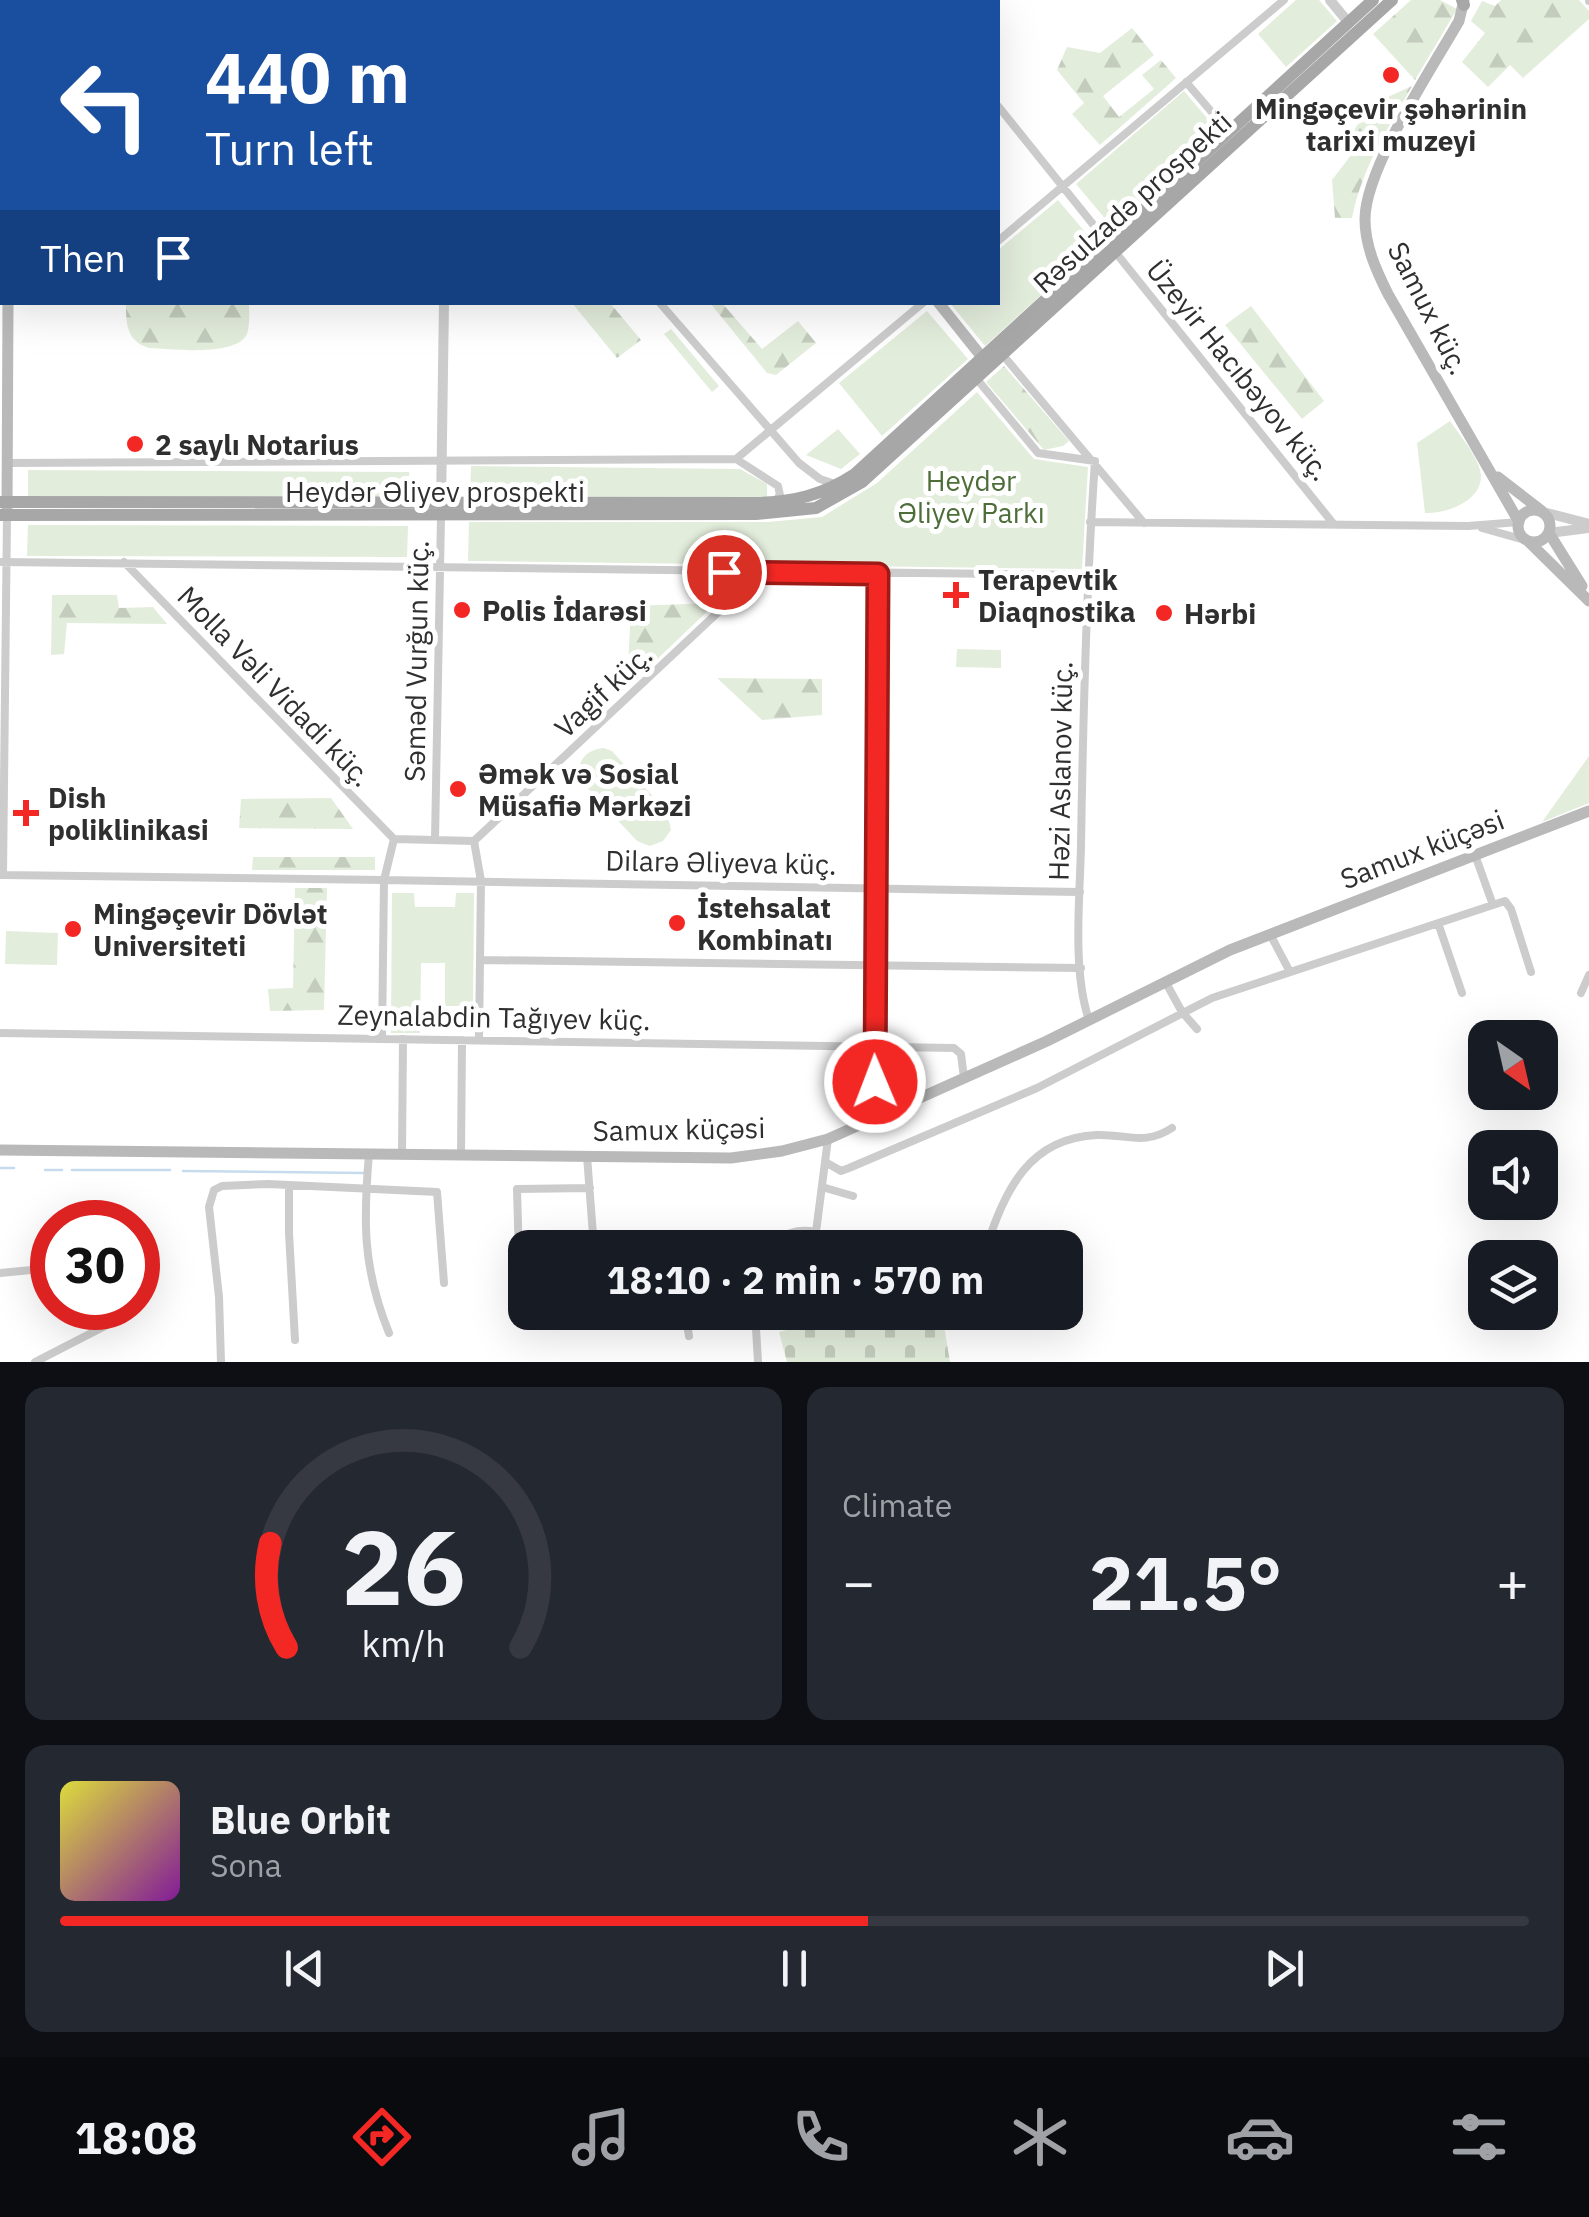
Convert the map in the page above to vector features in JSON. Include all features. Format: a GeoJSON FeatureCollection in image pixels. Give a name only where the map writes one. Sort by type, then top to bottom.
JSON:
{"type":"FeatureCollection","features":[{"type":"Feature","properties":{"kind":"main road","name":"Rəsulzadə prospekti"},"geometry":{"type":"LineString","coordinates":[[858,478],[1003,354],[1228,131],[1373,0]]}},
{"type":"Feature","properties":{"kind":"main road","name":"Rəsulzadə prospekti"},"geometry":{"type":"LineString","coordinates":[[858,478],[981,356],[1392,0]]}},
{"type":"Feature","properties":{"kind":"main road","name":"Samux küç."},"geometry":{"type":"LineString","coordinates":[[1463,1],[1458,21],[1379,164],[1369,192],[1365,223],[1371,257],[1388,294],[1519,522]]}},
{"type":"Feature","properties":{"kind":"main road"},"geometry":{"type":"LineString","coordinates":[[4,509],[8,463],[8,305]]}},
{"type":"Feature","properties":{"kind":"main road"},"geometry":{"type":"LineString","coordinates":[[940,305],[981,356]]}},
{"type":"Feature","properties":{"kind":"main road"},"geometry":{"type":"LineString","coordinates":[[1490,471],[1542,512],[1550,523],[1549,533],[1589,600]]}},
{"type":"Feature","properties":{"kind":"main road","name":"Heydər Əliyev prospekti"},"geometry":{"type":"LineString","coordinates":[[441,510],[772,503],[810,497],[858,478]]}},
{"type":"Feature","properties":{"kind":"main road","name":"Heydər Əliyev prospekti"},"geometry":{"type":"LineString","coordinates":[[4,509],[784,513],[816,508],[858,478]]}},
{"type":"Feature","properties":{"kind":"main road"},"geometry":{"type":"LineString","coordinates":[[1542,512],[1528,511],[1519,522],[1519,531],[1589,600]]}},
{"type":"Feature","properties":{"kind":"main road"},"geometry":{"type":"LineString","coordinates":[[1528,541],[1542,540],[1549,533]]}},
{"type":"Feature","properties":{"kind":"main road","name":"Samux küçəsi"},"geometry":{"type":"LineString","coordinates":[[0,1150],[732,1158],[766,1154],[828,1138],[876,1118],[1270,934],[1589,811]]}},
{"type":"Feature","properties":{"kind":"street"},"geometry":{"type":"LineString","coordinates":[[1000,239],[1284,0]]}},
{"type":"Feature","properties":{"kind":"street"},"geometry":{"type":"LineString","coordinates":[[1330,0],[1348,22]]}},
{"type":"Feature","properties":{"kind":"street"},"geometry":{"type":"LineString","coordinates":[[1186,82],[1228,131]]}},
{"type":"Feature","properties":{"kind":"street","name":"Üzeyir Hacıbəyov küç."},"geometry":{"type":"LineString","coordinates":[[1000,108],[1332,522]]}},
{"type":"Feature","properties":{"kind":"street","name":"Səməd Vurğun küç."},"geometry":{"type":"LineString","coordinates":[[435,840],[444,305]]}},
{"type":"Feature","properties":{"kind":"street"},"geometry":{"type":"LineString","coordinates":[[662,305],[768,431],[811,474],[839,485]]}},
{"type":"Feature","properties":{"kind":"street"},"geometry":{"type":"LineString","coordinates":[[736,459],[920,305]]}},
{"type":"Feature","properties":{"kind":"street"},"geometry":{"type":"LineString","coordinates":[[1095,462],[1038,454],[976,379],[981,356],[1003,354],[1095,462],[1144,522]]}},
{"type":"Feature","properties":{"kind":"street"},"geometry":{"type":"LineString","coordinates":[[8,463],[736,459],[778,486],[780,495],[772,503]]}},
{"type":"Feature","properties":{"kind":"street","name":"Həzi Aslanov küç."},"geometry":{"type":"LineString","coordinates":[[1089,1020],[1080,968],[1080,892],[1087,574],[1095,462]]}},
{"type":"Feature","properties":{"kind":"street"},"geometry":{"type":"LineString","coordinates":[[4,509],[1,875],[384,880]]}},
{"type":"Feature","properties":{"kind":"street"},"geometry":{"type":"LineString","coordinates":[[1542,512],[1589,526]]}},
{"type":"Feature","properties":{"kind":"street"},"geometry":{"type":"LineString","coordinates":[[1090,522],[1468,526],[1519,522]]}},
{"type":"Feature","properties":{"kind":"street"},"geometry":{"type":"LineString","coordinates":[[1468,526],[1528,541]]}},
{"type":"Feature","properties":{"kind":"street"},"geometry":{"type":"LineString","coordinates":[[1549,533],[1589,526]]}},
{"type":"Feature","properties":{"kind":"street"},"geometry":{"type":"LineString","coordinates":[[3,562],[1087,574]]}},
{"type":"Feature","properties":{"kind":"street","name":"Molla Vəli Vidadi küç."},"geometry":{"type":"LineString","coordinates":[[124,562],[394,840]]}},
{"type":"Feature","properties":{"kind":"street","name":"Vagif küç."},"geometry":{"type":"LineString","coordinates":[[474,840],[761,572]]}},
{"type":"Feature","properties":{"kind":"street"},"geometry":{"type":"LineString","coordinates":[[876,1118],[878,574]]}},
{"type":"Feature","properties":{"kind":"street"},"geometry":{"type":"LineString","coordinates":[[382,1038],[384,880],[394,840],[474,840],[481,881],[479,1040]]}},
{"type":"Feature","properties":{"kind":"street"},"geometry":{"type":"LineString","coordinates":[[1476,855],[1493,905]]}},
{"type":"Feature","properties":{"kind":"street","name":"Dilarə Əliyeva küç."},"geometry":{"type":"LineString","coordinates":[[384,880],[1080,892]]}},
{"type":"Feature","properties":{"kind":"street"},"geometry":{"type":"LineString","coordinates":[[827,1163],[842,1170],[849,1168],[964,1120],[1038,1088],[1212,998],[1493,905],[1508,903],[1530,972]]}},
{"type":"Feature","properties":{"kind":"street"},"geometry":{"type":"LineString","coordinates":[[1438,923],[1462,993]]}},
{"type":"Feature","properties":{"kind":"street"},"geometry":{"type":"LineString","coordinates":[[1270,934],[1290,972]]}},
{"type":"Feature","properties":{"kind":"street"},"geometry":{"type":"LineString","coordinates":[[480,960],[1080,968]]}},
{"type":"Feature","properties":{"kind":"street"},"geometry":{"type":"LineString","coordinates":[[1581,993],[1589,975]]}},
{"type":"Feature","properties":{"kind":"street"},"geometry":{"type":"LineString","coordinates":[[1166,981],[1182,1012],[1197,1028]]}},
{"type":"Feature","properties":{"kind":"street","name":"Zeynalabdin Tağıyev küç."},"geometry":{"type":"LineString","coordinates":[[0,1032],[954,1048],[961,1054],[964,1078]]}},
{"type":"Feature","properties":{"kind":"street"},"geometry":{"type":"LineString","coordinates":[[402,1154],[403,1039]]}},
{"type":"Feature","properties":{"kind":"street"},"geometry":{"type":"LineString","coordinates":[[461,1156],[462,1040]]}},
{"type":"Feature","properties":{"kind":"street"},"geometry":{"type":"LineString","coordinates":[[993,1230],[1008,1189],[1040,1154],[1059,1143],[1098,1135],[1149,1140],[1172,1128]]}},
{"type":"Feature","properties":{"kind":"street"},"geometry":{"type":"LineString","coordinates":[[816,1230],[828,1138]]}},
{"type":"Feature","properties":{"kind":"street"},"geometry":{"type":"LineString","coordinates":[[369,1154],[365,1242],[378,1311],[388,1333]]}},
{"type":"Feature","properties":{"kind":"street"},"geometry":{"type":"LineString","coordinates":[[587,1156],[593,1230]]}},
{"type":"Feature","properties":{"kind":"street"},"geometry":{"type":"LineString","coordinates":[[221,1362],[210,1196],[222,1186],[437,1192],[444,1283]]}},
{"type":"Feature","properties":{"kind":"street"},"geometry":{"type":"LineString","coordinates":[[290,1186],[288,1233],[295,1340]]}},
{"type":"Feature","properties":{"kind":"street"},"geometry":{"type":"LineString","coordinates":[[822,1187],[853,1196]]}},
{"type":"Feature","properties":{"kind":"street"},"geometry":{"type":"LineString","coordinates":[[519,1230],[517,1189],[590,1188]]}},
{"type":"Feature","properties":{"kind":"street"},"geometry":{"type":"LineString","coordinates":[[0,1273],[30,1270]]}},
{"type":"Feature","properties":{"kind":"street"},"geometry":{"type":"LineString","coordinates":[[35,1362],[97,1330]]}},
{"type":"Feature","properties":{"kind":"street"},"geometry":{"type":"LineString","coordinates":[[688,1330],[689,1336]]}},
{"type":"Feature","properties":{"kind":"street"},"geometry":{"type":"LineString","coordinates":[[756,1330],[758,1362]]}},
{"type":"Feature","properties":{"kind":"green space"},"geometry":{"type":"Polygon","coordinates":[[[1296,0],[1319,0],[1337,21],[1286,67],[1258,34],[1296,0]]]}},
{"type":"Feature","properties":{"kind":"green space"},"geometry":{"type":"Polygon","coordinates":[[[1411,0],[1440,0],[1457,9],[1415,80],[1373,34],[1411,0]]]}},
{"type":"Feature","properties":{"kind":"green space"},"geometry":{"type":"Polygon","coordinates":[[[1501,0],[1579,0],[1589,11],[1589,19],[1523,78],[1510,65],[1488,87],[1462,62],[1485,33],[1471,21],[1482,1],[1495,6],[1501,0]]]}},
{"type":"Feature","properties":{"kind":"green space"},"geometry":{"type":"Polygon","coordinates":[[[1132,28],[1154,55],[1103,96],[1119,117],[1154,89],[1142,75],[1161,60],[1176,78],[1100,145],[1072,114],[1084,103],[1057,70],[1067,47],[1100,53],[1132,28]]]}},
{"type":"Feature","properties":{"kind":"green space"},"geometry":{"type":"Polygon","coordinates":[[[1412,86],[1369,166],[1352,218],[1335,218],[1332,180],[1358,146],[1351,136],[1368,106],[1412,86]]]}},
{"type":"Feature","properties":{"kind":"green space"},"geometry":{"type":"Polygon","coordinates":[[[1184,91],[1218,131],[1113,228],[1076,184],[1184,91]]]}},
{"type":"Feature","properties":{"kind":"green space"},"geometry":{"type":"Polygon","coordinates":[[[1058,200],[1096,245],[985,346],[952,305],[1000,305],[1000,248],[1058,200]]]}},
{"type":"Feature","properties":{"kind":"green space"},"geometry":{"type":"Polygon","coordinates":[[[126,305],[249,305],[247,334],[241,341],[217,349],[149,348],[136,341],[127,324],[126,305]]]}},
{"type":"Feature","properties":{"kind":"green space"},"geometry":{"type":"Polygon","coordinates":[[[574,305],[612,305],[641,340],[617,358],[574,305]]]}},
{"type":"Feature","properties":{"kind":"green space"},"geometry":{"type":"Polygon","coordinates":[[[712,305],[724,305],[762,349],[798,321],[816,343],[776,375],[767,373],[712,305]]]}},
{"type":"Feature","properties":{"kind":"green space"},"geometry":{"type":"Polygon","coordinates":[[[1251,306],[1324,401],[1302,419],[1225,325],[1251,306]]]}},
{"type":"Feature","properties":{"kind":"green space"},"geometry":{"type":"Polygon","coordinates":[[[927,311],[968,359],[882,436],[839,383],[927,311]]]}},
{"type":"Feature","properties":{"kind":"green space"},"geometry":{"type":"Polygon","coordinates":[[[671,329],[719,386],[712,392],[664,334],[671,329]]]}},
{"type":"Feature","properties":{"kind":"green space"},"geometry":{"type":"Polygon","coordinates":[[[1004,366],[1069,441],[1063,446],[1044,450],[986,382],[1004,366]]]}},
{"type":"Feature","properties":{"kind":"green space","name":"Heydər Əliyev Parkı"},"geometry":{"type":"Polygon","coordinates":[[[977,392],[1034,459],[1088,467],[1082,569],[468,561],[469,522],[768,522],[822,517],[877,483],[977,392]]]}},
{"type":"Feature","properties":{"kind":"green space"},"geometry":{"type":"Polygon","coordinates":[[[1450,421],[1477,462],[1480,484],[1458,506],[1425,513],[1417,443],[1450,421]]]}},
{"type":"Feature","properties":{"kind":"green space"},"geometry":{"type":"Polygon","coordinates":[[[838,429],[860,454],[841,469],[806,455],[838,429]]]}},
{"type":"Feature","properties":{"kind":"green space"},"geometry":{"type":"Polygon","coordinates":[[[471,466],[740,469],[767,484],[767,497],[470,497],[471,466]]]}},
{"type":"Feature","properties":{"kind":"green space"},"geometry":{"type":"Polygon","coordinates":[[[28,470],[409,472],[409,499],[28,497],[28,470]]]}},
{"type":"Feature","properties":{"kind":"green space"},"geometry":{"type":"Polygon","coordinates":[[[28,525],[408,526],[407,557],[27,556],[28,525]]]}},
{"type":"Feature","properties":{"kind":"green space"},"geometry":{"type":"Polygon","coordinates":[[[52,595],[117,595],[119,608],[153,607],[167,624],[67,623],[64,654],[51,655],[52,595]]]}},
{"type":"Feature","properties":{"kind":"green space"},"geometry":{"type":"Polygon","coordinates":[[[716,603],[627,688],[631,606],[716,603]]]}},
{"type":"Feature","properties":{"kind":"green space"},"geometry":{"type":"Polygon","coordinates":[[[957,649],[1001,650],[1001,668],[956,667],[957,649]]]}},
{"type":"Feature","properties":{"kind":"green space"},"geometry":{"type":"Polygon","coordinates":[[[717,678],[822,679],[822,715],[762,720],[717,678]]]}},
{"type":"Feature","properties":{"kind":"green space"},"geometry":{"type":"Polygon","coordinates":[[[604,748],[612,751],[667,812],[671,830],[663,841],[650,846],[637,841],[581,781],[579,768],[583,758],[604,748]]]}},
{"type":"Feature","properties":{"kind":"green space"},"geometry":{"type":"Polygon","coordinates":[[[1589,756],[1589,803],[1542,822],[1589,756]]]}},
{"type":"Feature","properties":{"kind":"green space"},"geometry":{"type":"Polygon","coordinates":[[[331,798],[353,829],[239,828],[241,799],[331,798]]]}},
{"type":"Feature","properties":{"kind":"green space"},"geometry":{"type":"Polygon","coordinates":[[[253,857],[375,857],[375,870],[252,870],[253,857]]]}},
{"type":"Feature","properties":{"kind":"green space"},"geometry":{"type":"Polygon","coordinates":[[[295,888],[327,888],[324,1010],[270,1011],[268,989],[293,988],[295,888]]]}},
{"type":"Feature","properties":{"kind":"green space"},"geometry":{"type":"Polygon","coordinates":[[[392,893],[414,893],[415,907],[455,907],[456,893],[474,893],[473,1006],[445,1006],[445,963],[421,963],[420,1033],[391,1033],[392,893]]]}},
{"type":"Feature","properties":{"kind":"green space"},"geometry":{"type":"Polygon","coordinates":[[[6,931],[58,933],[57,965],[5,964],[6,931]]]}},
{"type":"Feature","properties":{"kind":"green space"},"geometry":{"type":"Polygon","coordinates":[[[945,1330],[950,1362],[787,1362],[779,1332],[945,1330]]]}},
{"type":"Feature","properties":{"kind":"waterway"},"geometry":{"type":"LineString","coordinates":[[0,1168],[14,1168]]}},
{"type":"Feature","properties":{"kind":"waterway"},"geometry":{"type":"LineString","coordinates":[[45,1170],[62,1170]]}},
{"type":"Feature","properties":{"kind":"waterway"},"geometry":{"type":"LineString","coordinates":[[72,1170],[170,1170]]}},
{"type":"Feature","properties":{"kind":"waterway"},"geometry":{"type":"LineString","coordinates":[[183,1171],[364,1173]]}},
{"type":"Feature","properties":{"kind":"place","name":"Mingəçevir şəhərinin tarixi muzeyi"},"geometry":{"type":"Point","coordinates":[1391,75]}},
{"type":"Feature","properties":{"kind":"place","name":"2 saylı Notarius"},"geometry":{"type":"Point","coordinates":[135,444]}},
{"type":"Feature","properties":{"kind":"place","name":"Terapevtik Diaqnostika"},"geometry":{"type":"Point","coordinates":[956,595]}},
{"type":"Feature","properties":{"kind":"place","name":"Polis İdarəsi"},"geometry":{"type":"Point","coordinates":[462,610]}},
{"type":"Feature","properties":{"kind":"place","name":"Hərbi"},"geometry":{"type":"Point","coordinates":[1164,613]}},
{"type":"Feature","properties":{"kind":"place","name":"Əmək və Sosial Müsafiə Mərkəzi"},"geometry":{"type":"Point","coordinates":[458,789]}},
{"type":"Feature","properties":{"kind":"place","name":"Dish poliklinikasi"},"geometry":{"type":"Point","coordinates":[26,813]}},
{"type":"Feature","properties":{"kind":"place","name":"İstehsalat Kombinatı"},"geometry":{"type":"Point","coordinates":[677,923]}},
{"type":"Feature","properties":{"kind":"place","name":"Mingəçevir Dövlət Universiteti"},"geometry":{"type":"Point","coordinates":[73,929]}},
{"type":"Feature","properties":{"kind":"route"},"geometry":{"type":"LineString","coordinates":[[724,572],[878,574],[875,1082]]}}]}
